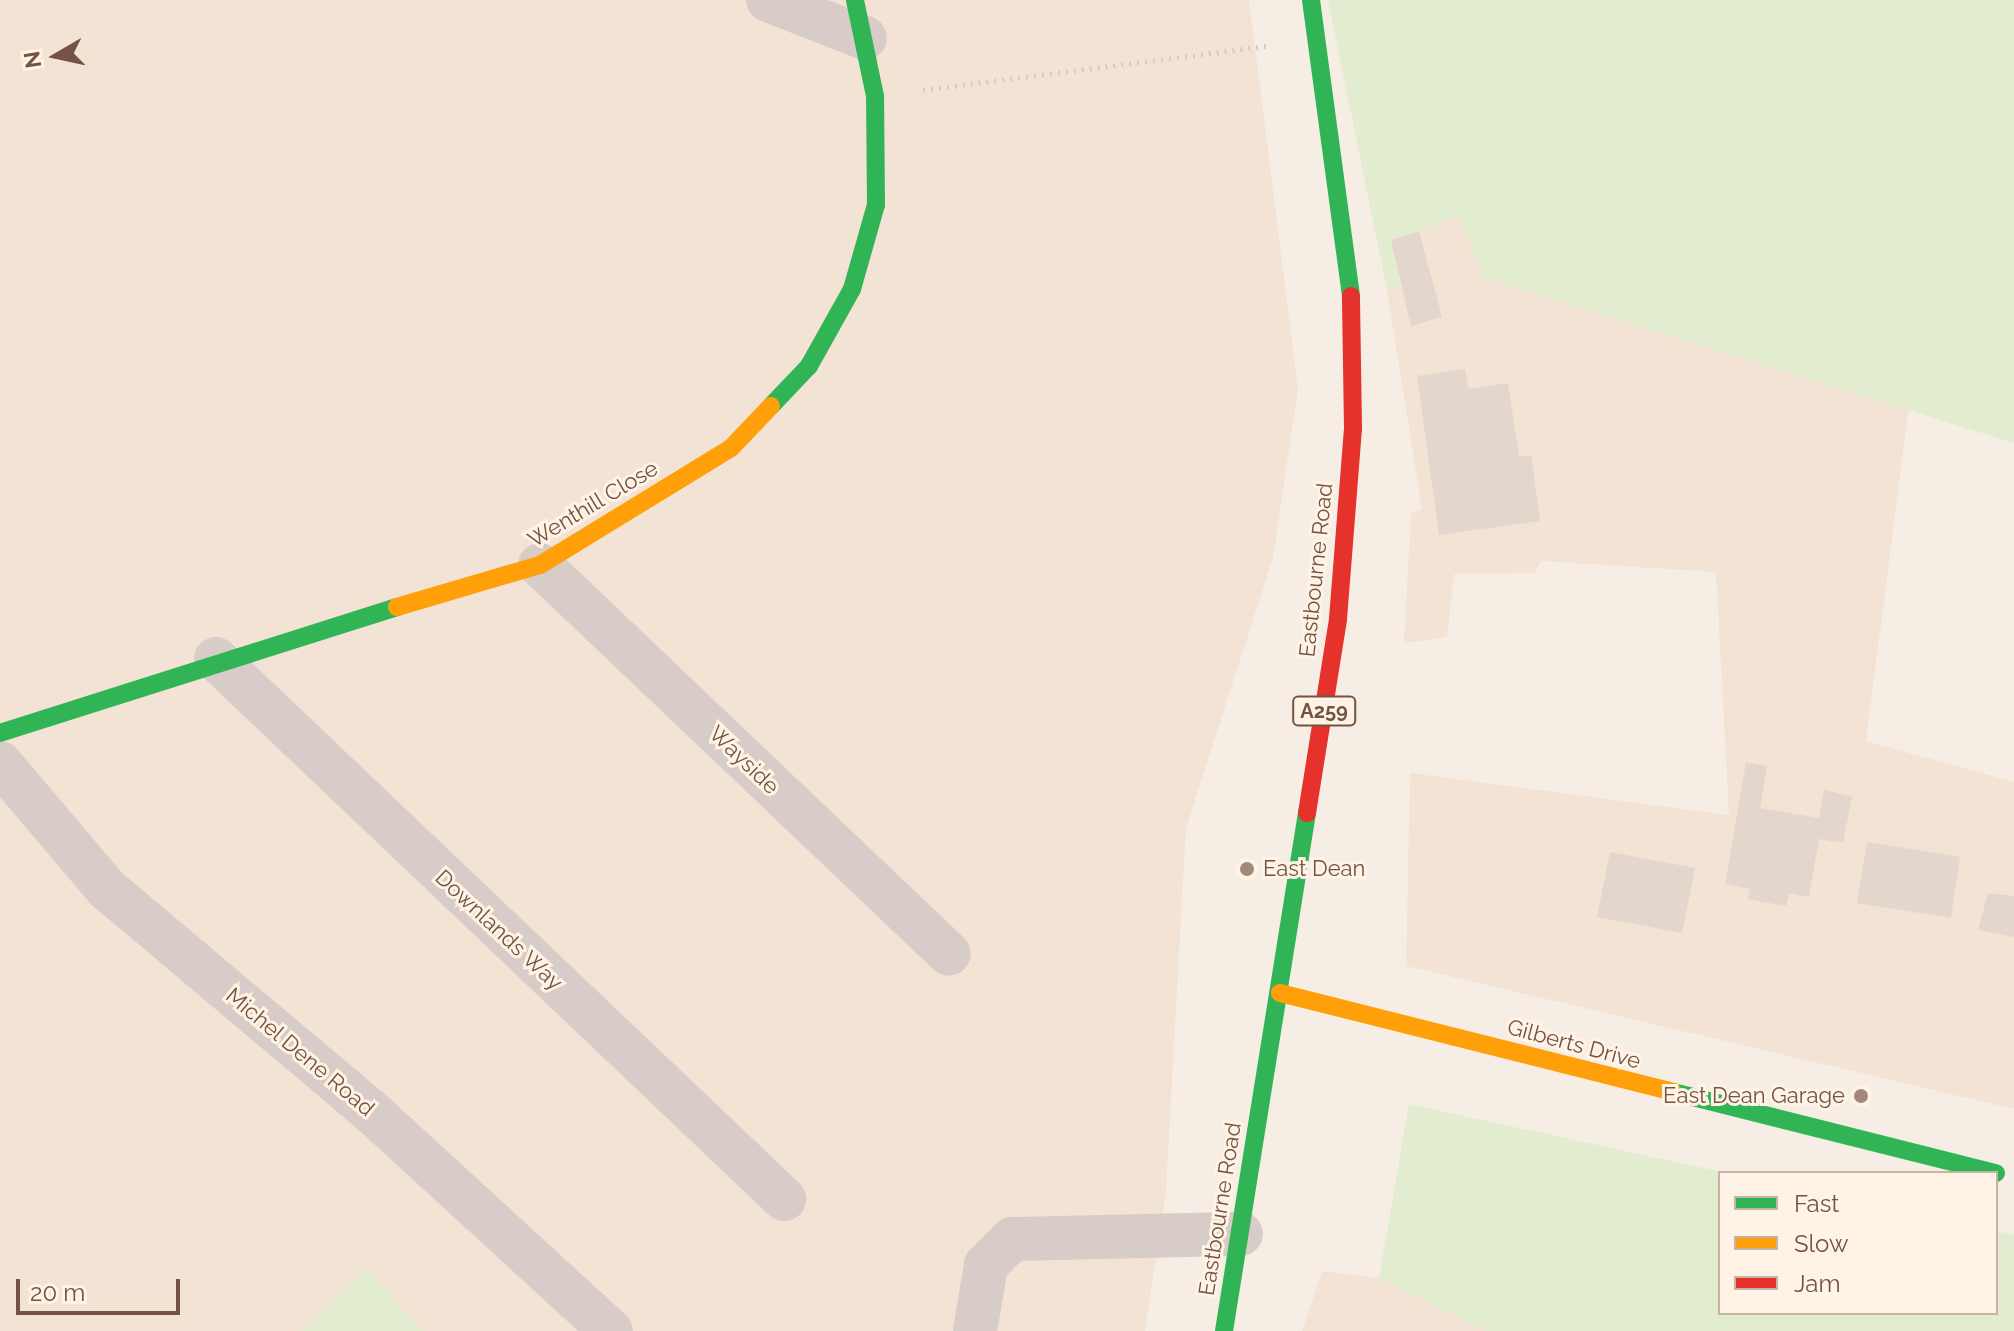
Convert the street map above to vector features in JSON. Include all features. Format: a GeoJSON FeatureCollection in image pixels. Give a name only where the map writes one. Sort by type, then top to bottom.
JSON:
{"type":"FeatureCollection","features":[{"type":"Feature","properties":{"kind":"street"},"geometry":{"type":"LineString","coordinates":[[768,0],[860,19]]}},
{"type":"Feature","properties":{"kind":"street","name":"Eastbourne Road"},"geometry":{"type":"LineString","coordinates":[[1224,1331],[1338,619],[1353,428],[1351,279],[1319,38],[1311,0]]}},
{"type":"Feature","properties":{"kind":"street","name":"Wenthill Close"},"geometry":{"type":"LineString","coordinates":[[0,733],[216,659],[540,565],[731,448],[809,366],[852,289],[876,205],[875,96],[860,19]]}},
{"type":"Feature","properties":{"kind":"street","name":"Wayside"},"geometry":{"type":"LineString","coordinates":[[540,565],[949,954]]}},
{"type":"Feature","properties":{"kind":"street","name":"Downlands Way"},"geometry":{"type":"LineString","coordinates":[[216,659],[784,1199]]}},
{"type":"Feature","properties":{"kind":"street","name":"Michel Dene Road"},"geometry":{"type":"LineString","coordinates":[[0,763],[107,889],[375,1115],[611,1331]]}},
{"type":"Feature","properties":{"kind":"street","name":"Gilberts Drive"},"geometry":{"type":"LineString","coordinates":[[1280,993],[1988,1171]]}},
{"type":"Feature","properties":{"kind":"street"},"geometry":{"type":"LineString","coordinates":[[975,1331],[986,1265],[1012,1239],[1241,1234]]}},
{"type":"Feature","properties":{"kind":"path"},"geometry":{"type":"LineString","coordinates":[[875,96],[1319,38]]}},
{"type":"Feature","properties":{"kind":"shaded area"},"geometry":{"type":"Polygon","coordinates":[[[0,0],[1249,0],[1298,389],[1273,558],[1186,828],[1166,1192],[1145,1331],[0,1331],[0,0]]]}},
{"type":"Feature","properties":{"kind":"shaded area"},"geometry":{"type":"Polygon","coordinates":[[[1460,216],[1485,278],[1909,406],[1866,741],[2014,782],[2014,1109],[1406,966],[1410,773],[1729,815],[1716,572],[1541,561],[1535,573],[1454,574],[1447,637],[1404,643],[1411,512],[1422,510],[1387,290],[1401,285],[1391,240],[1460,216]]]}},
{"type":"Feature","properties":{"kind":"shaded area"},"geometry":{"type":"Polygon","coordinates":[[[1322,1271],[1379,1278],[1487,1331],[1302,1331],[1322,1271]]]}},
{"type":"Feature","properties":{"kind":"green space"},"geometry":{"type":"Polygon","coordinates":[[[1328,0],[2014,0],[2014,443],[1485,278],[1459,216],[1392,240],[1401,286],[1387,290],[1328,0]]]}},
{"type":"Feature","properties":{"kind":"green space"},"geometry":{"type":"Polygon","coordinates":[[[1409,1104],[1718,1171],[1718,1315],[1998,1315],[1998,1231],[2014,1235],[2014,1331],[1487,1331],[1379,1278],[1409,1104]]]}},
{"type":"Feature","properties":{"kind":"green space"},"geometry":{"type":"Polygon","coordinates":[[[366,1268],[423,1331],[302,1331],[366,1268]]]}},
{"type":"Feature","properties":{"kind":"building"},"geometry":{"type":"Polygon","coordinates":[[[1419,231],[1442,317],[1411,326],[1391,240],[1419,231]]]}},
{"type":"Feature","properties":{"kind":"building"},"geometry":{"type":"Polygon","coordinates":[[[1465,369],[1469,389],[1508,383],[1519,457],[1531,455],[1540,521],[1439,535],[1417,376],[1465,369]]]}},
{"type":"Feature","properties":{"kind":"building"},"geometry":{"type":"Polygon","coordinates":[[[1746,762],[1767,766],[1760,808],[1819,818],[1824,790],[1852,796],[1843,843],[1819,839],[1809,897],[1789,893],[1786,906],[1748,899],[1750,889],[1725,884],[1746,762]]]}},
{"type":"Feature","properties":{"kind":"building"},"geometry":{"type":"Polygon","coordinates":[[[1867,842],[1960,857],[1951,918],[1857,903],[1867,842]]]}},
{"type":"Feature","properties":{"kind":"building"},"geometry":{"type":"Polygon","coordinates":[[[1610,852],[1695,868],[1682,933],[1597,917],[1610,852]]]}},
{"type":"Feature","properties":{"kind":"building"},"geometry":{"type":"Polygon","coordinates":[[[1988,893],[2014,896],[2014,937],[1978,930],[1988,893]]]}},
{"type":"Feature","properties":{"kind":"traffic: fast"},"geometry":{"type":"LineString","coordinates":[[771,406],[809,366],[852,289],[876,205],[875,96],[855,0]]}},
{"type":"Feature","properties":{"kind":"traffic: fast"},"geometry":{"type":"LineString","coordinates":[[1311,0],[1351,296]]}},
{"type":"Feature","properties":{"kind":"traffic: fast"},"geometry":{"type":"LineString","coordinates":[[0,733],[397,607]]}},
{"type":"Feature","properties":{"kind":"traffic: fast"},"geometry":{"type":"LineString","coordinates":[[1224,1331],[1307,813]]}},
{"type":"Feature","properties":{"kind":"traffic: fast"},"geometry":{"type":"LineString","coordinates":[[1673,1092],[1988,1171]]}},
{"type":"Feature","properties":{"kind":"traffic: slow"},"geometry":{"type":"LineString","coordinates":[[397,607],[540,565],[731,448],[771,406]]}},
{"type":"Feature","properties":{"kind":"traffic: slow"},"geometry":{"type":"LineString","coordinates":[[1280,993],[1673,1092]]}},
{"type":"Feature","properties":{"kind":"traffic: jam"},"geometry":{"type":"LineString","coordinates":[[1307,813],[1338,619],[1353,428],[1351,296]]}},
{"type":"Feature","properties":{"kind":"place","name":"East Dean"},"geometry":{"type":"Point","coordinates":[1247,869]}},
{"type":"Feature","properties":{"kind":"place","name":"East Dean Garage"},"geometry":{"type":"Point","coordinates":[1861,1096]}}]}
